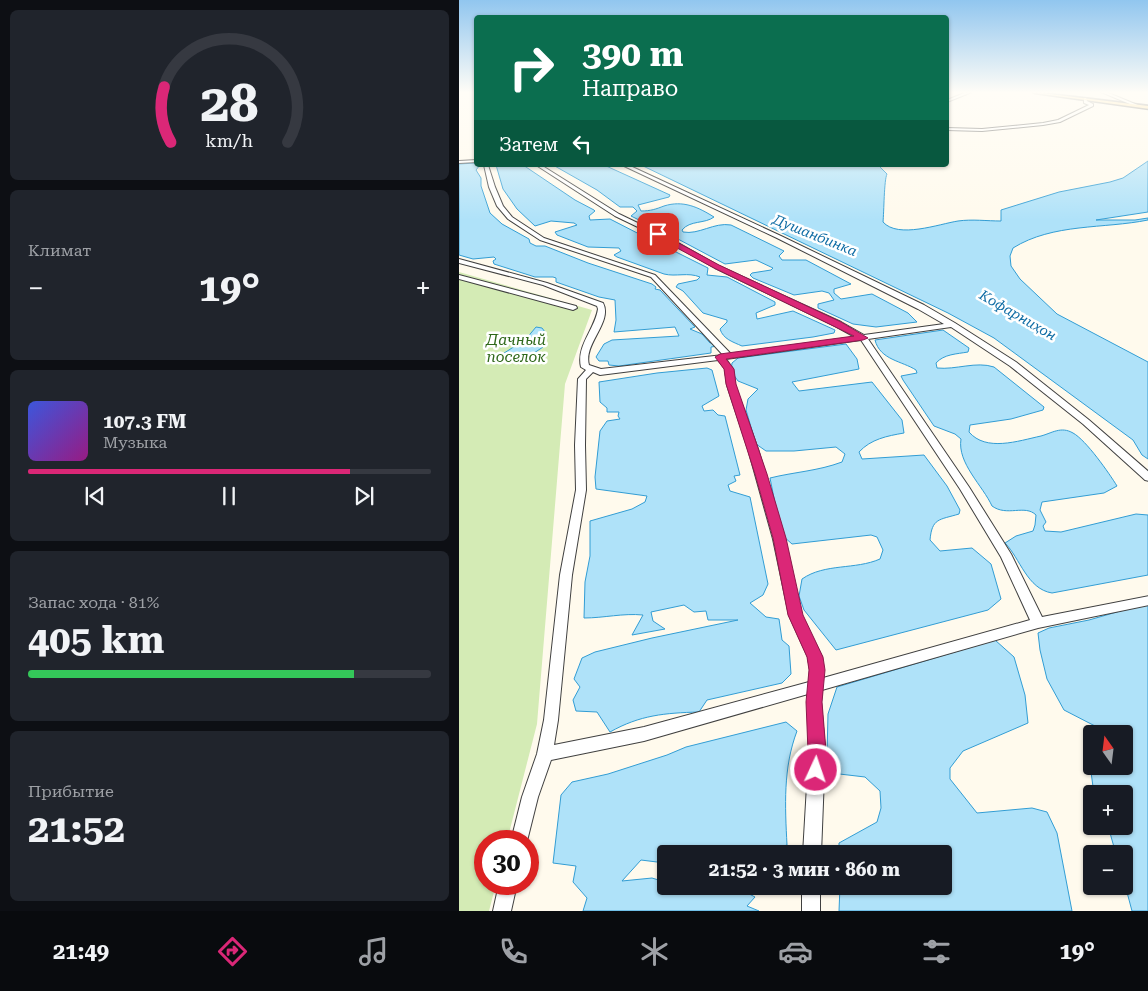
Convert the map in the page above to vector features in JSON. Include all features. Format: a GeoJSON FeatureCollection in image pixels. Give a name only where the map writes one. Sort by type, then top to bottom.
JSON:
{"type":"FeatureCollection","features":[{"type":"Feature","properties":{"kind":"street"},"geometry":{"type":"LineString","coordinates":[[459,162],[474,161]]}},
{"type":"Feature","properties":{"kind":"street"},"geometry":{"type":"LineString","coordinates":[[487,167],[500,206],[510,218],[542,239],[653,276],[724,357],[779,538],[793,608],[815,657],[817,670],[814,702],[817,751],[812,845]]}},
{"type":"Feature","properties":{"kind":"street"},"geometry":{"type":"LineString","coordinates":[[541,167],[617,215],[671,241],[717,267],[838,324],[863,338],[965,489],[1007,557],[1038,623]]}},
{"type":"Feature","properties":{"kind":"street"},"geometry":{"type":"LineString","coordinates":[[629,167],[779,237],[921,307],[952,325],[1013,364],[1086,422],[1148,478]]}},
{"type":"Feature","properties":{"kind":"street"},"geometry":{"type":"LineString","coordinates":[[459,261],[545,284],[600,305],[602,309],[600,322],[586,348],[583,362],[585,367],[591,370],[612,371],[952,325]]}},
{"type":"Feature","properties":{"kind":"street"},"geometry":{"type":"LineString","coordinates":[[459,277],[573,308]]}},
{"type":"Feature","properties":{"kind":"street"},"geometry":{"type":"LineString","coordinates":[[522,830],[530,797],[545,754],[566,575],[581,490],[579,445],[582,379],[591,370]]}},
{"type":"Feature","properties":{"kind":"street"},"geometry":{"type":"LineString","coordinates":[[545,754],[644,734],[954,645],[1038,623],[1148,600]]}},
{"type":"Feature","properties":{"kind":"street"},"geometry":{"type":"LineString","coordinates":[[502,911],[506,895]]}},
{"type":"Feature","properties":{"kind":"street"},"geometry":{"type":"LineString","coordinates":[[811,895],[811,911]]}},
{"type":"Feature","properties":{"kind":"green space","name":"Дачный поселок"},"geometry":{"type":"Polygon","coordinates":[[[459,272],[592,310],[565,384],[537,724],[510,830],[474,830],[474,895],[493,895],[489,911],[459,911],[459,272]]]}},
{"type":"Feature","properties":{"kind":"water"},"geometry":{"type":"Polygon","coordinates":[[[1148,161],[1148,212],[1096,220],[1148,218],[1148,220],[1045,234],[1013,248],[1010,256],[1011,266],[1020,279],[1057,314],[1148,362],[1148,459],[1142,455],[1133,440],[994,338],[948,313],[645,167],[880,167],[887,174],[883,222],[890,227],[908,230],[963,220],[1001,221],[1001,210],[1059,192],[1123,178],[1148,161]]]}},
{"type":"Feature","properties":{"kind":"water"},"geometry":{"type":"Polygon","coordinates":[[[474,163],[474,167],[478,167],[476,170],[481,178],[481,186],[490,213],[502,224],[529,239],[530,243],[536,246],[545,246],[588,263],[652,284],[695,327],[690,329],[702,334],[710,343],[717,342],[718,346],[711,347],[711,353],[619,366],[609,365],[608,361],[599,361],[596,357],[604,344],[612,340],[679,336],[675,327],[614,332],[616,320],[615,300],[599,297],[556,282],[556,278],[553,277],[535,277],[494,264],[493,261],[496,259],[494,257],[473,259],[459,255],[459,164],[474,163]]]}},
{"type":"Feature","properties":{"kind":"water"},"geometry":{"type":"Polygon","coordinates":[[[497,167],[526,167],[575,200],[594,210],[589,216],[590,220],[610,219],[645,237],[641,242],[656,242],[708,268],[707,275],[727,277],[775,302],[775,305],[756,313],[757,319],[793,311],[835,330],[834,333],[742,346],[732,342],[723,335],[720,329],[727,320],[703,313],[683,291],[676,287],[678,284],[697,280],[700,277],[664,274],[617,257],[614,255],[621,251],[619,248],[588,247],[557,235],[555,232],[577,225],[574,223],[551,221],[535,226],[517,209],[503,189],[497,167]]]}},
{"type":"Feature","properties":{"kind":"water"},"geometry":{"type":"Polygon","coordinates":[[[557,167],[608,167],[670,195],[669,197],[638,205],[641,211],[671,204],[690,205],[714,217],[706,221],[693,223],[685,227],[682,230],[683,232],[695,232],[719,225],[731,225],[784,251],[779,256],[782,260],[806,260],[851,284],[834,289],[834,293],[841,299],[872,294],[908,313],[917,322],[876,327],[853,324],[818,308],[818,304],[834,300],[829,293],[822,291],[794,295],[753,278],[750,275],[752,273],[773,268],[756,260],[725,264],[676,238],[675,236],[678,234],[675,232],[657,229],[631,216],[637,211],[633,207],[620,207],[597,190],[557,167]]]}},
{"type":"Feature","properties":{"kind":"water"},"geometry":{"type":"Polygon","coordinates":[[[536,327],[542,328],[545,332],[543,347],[534,353],[534,358],[500,362],[498,357],[526,339],[536,327]]]}},
{"type":"Feature","properties":{"kind":"water"},"geometry":{"type":"Polygon","coordinates":[[[943,330],[969,348],[968,352],[951,355],[939,360],[936,363],[937,368],[973,365],[994,367],[1044,407],[1043,410],[1011,419],[970,425],[969,432],[984,442],[1003,443],[1057,431],[1069,431],[1091,449],[1117,486],[1104,493],[1042,502],[1040,510],[1046,522],[1043,526],[1045,531],[1061,532],[1136,514],[1148,515],[1148,575],[1052,593],[1036,586],[1030,579],[1005,543],[1016,536],[1033,531],[1036,515],[1032,512],[1004,510],[992,506],[963,457],[961,439],[955,434],[934,426],[903,380],[901,376],[917,373],[916,370],[886,356],[875,340],[943,330]]]}},
{"type":"Feature","properties":{"kind":"water"},"geometry":{"type":"Polygon","coordinates":[[[846,344],[857,359],[859,369],[792,382],[799,391],[872,382],[902,420],[904,433],[885,437],[869,444],[859,452],[862,459],[924,455],[947,486],[960,510],[959,514],[942,519],[935,524],[930,540],[940,551],[972,548],[991,564],[1001,599],[988,610],[836,650],[804,610],[799,596],[802,579],[820,571],[861,565],[880,559],[883,550],[877,537],[871,535],[792,544],[783,536],[770,478],[833,465],[842,462],[845,454],[836,447],[794,451],[766,451],[756,444],[746,410],[748,399],[758,389],[738,381],[731,371],[732,363],[738,358],[846,344]]]}},
{"type":"Feature","properties":{"kind":"water"},"geometry":{"type":"Polygon","coordinates":[[[707,368],[712,370],[719,396],[702,406],[704,411],[713,410],[718,415],[725,416],[740,475],[734,476],[736,481],[728,485],[730,491],[750,497],[768,584],[763,595],[750,603],[766,617],[779,619],[782,640],[789,646],[791,674],[782,683],[707,700],[699,712],[675,713],[642,718],[610,732],[597,712],[576,711],[573,700],[580,687],[574,679],[582,658],[595,652],[652,638],[738,620],[708,620],[706,611],[694,612],[684,605],[651,612],[653,621],[665,629],[632,635],[643,615],[584,618],[585,582],[590,556],[590,521],[632,509],[645,502],[647,496],[596,489],[595,477],[600,431],[607,421],[620,419],[618,416],[619,412],[607,412],[607,408],[600,402],[599,382],[707,368]]]}},
{"type":"Feature","properties":{"kind":"water"},"geometry":{"type":"Polygon","coordinates":[[[1148,603],[1148,911],[1132,911],[1128,895],[1133,895],[1133,845],[1113,845],[1111,835],[1133,835],[1133,785],[1093,785],[1091,775],[1133,775],[1133,725],[1093,725],[1064,710],[1047,679],[1040,650],[1038,633],[1049,628],[1089,620],[1148,603]]]}},
{"type":"Feature","properties":{"kind":"water"},"geometry":{"type":"Polygon","coordinates":[[[995,640],[1014,657],[1025,695],[1028,723],[963,751],[950,768],[950,779],[977,813],[1032,808],[1047,812],[1057,833],[1072,911],[839,911],[840,895],[952,895],[952,845],[839,845],[839,843],[877,822],[881,808],[880,791],[865,777],[831,773],[827,756],[828,714],[837,687],[995,640]]]}},
{"type":"Feature","properties":{"kind":"water"},"geometry":{"type":"Polygon","coordinates":[[[786,722],[797,731],[792,745],[787,773],[787,845],[657,845],[657,862],[641,860],[622,881],[652,878],[657,880],[657,895],[751,895],[755,897],[747,906],[759,911],[583,911],[587,898],[573,882],[576,866],[553,863],[561,795],[572,782],[608,774],[686,747],[786,722]]]}},
{"type":"Feature","properties":{"kind":"route"},"geometry":{"type":"LineString","coordinates":[[658,234],[717,267],[838,324],[863,338],[720,357],[730,371],[731,384],[761,474],[779,538],[795,615],[815,657],[817,670],[814,702],[817,751],[816,770]]}},
{"type":"Feature","properties":{"kind":"water label","name":"Душанбинка"},"geometry":{"type":"Point","coordinates":[815,235]}},
{"type":"Feature","properties":{"kind":"water label","name":"Кофарниҳон"},"geometry":{"type":"Point","coordinates":[1018,315]}}]}
